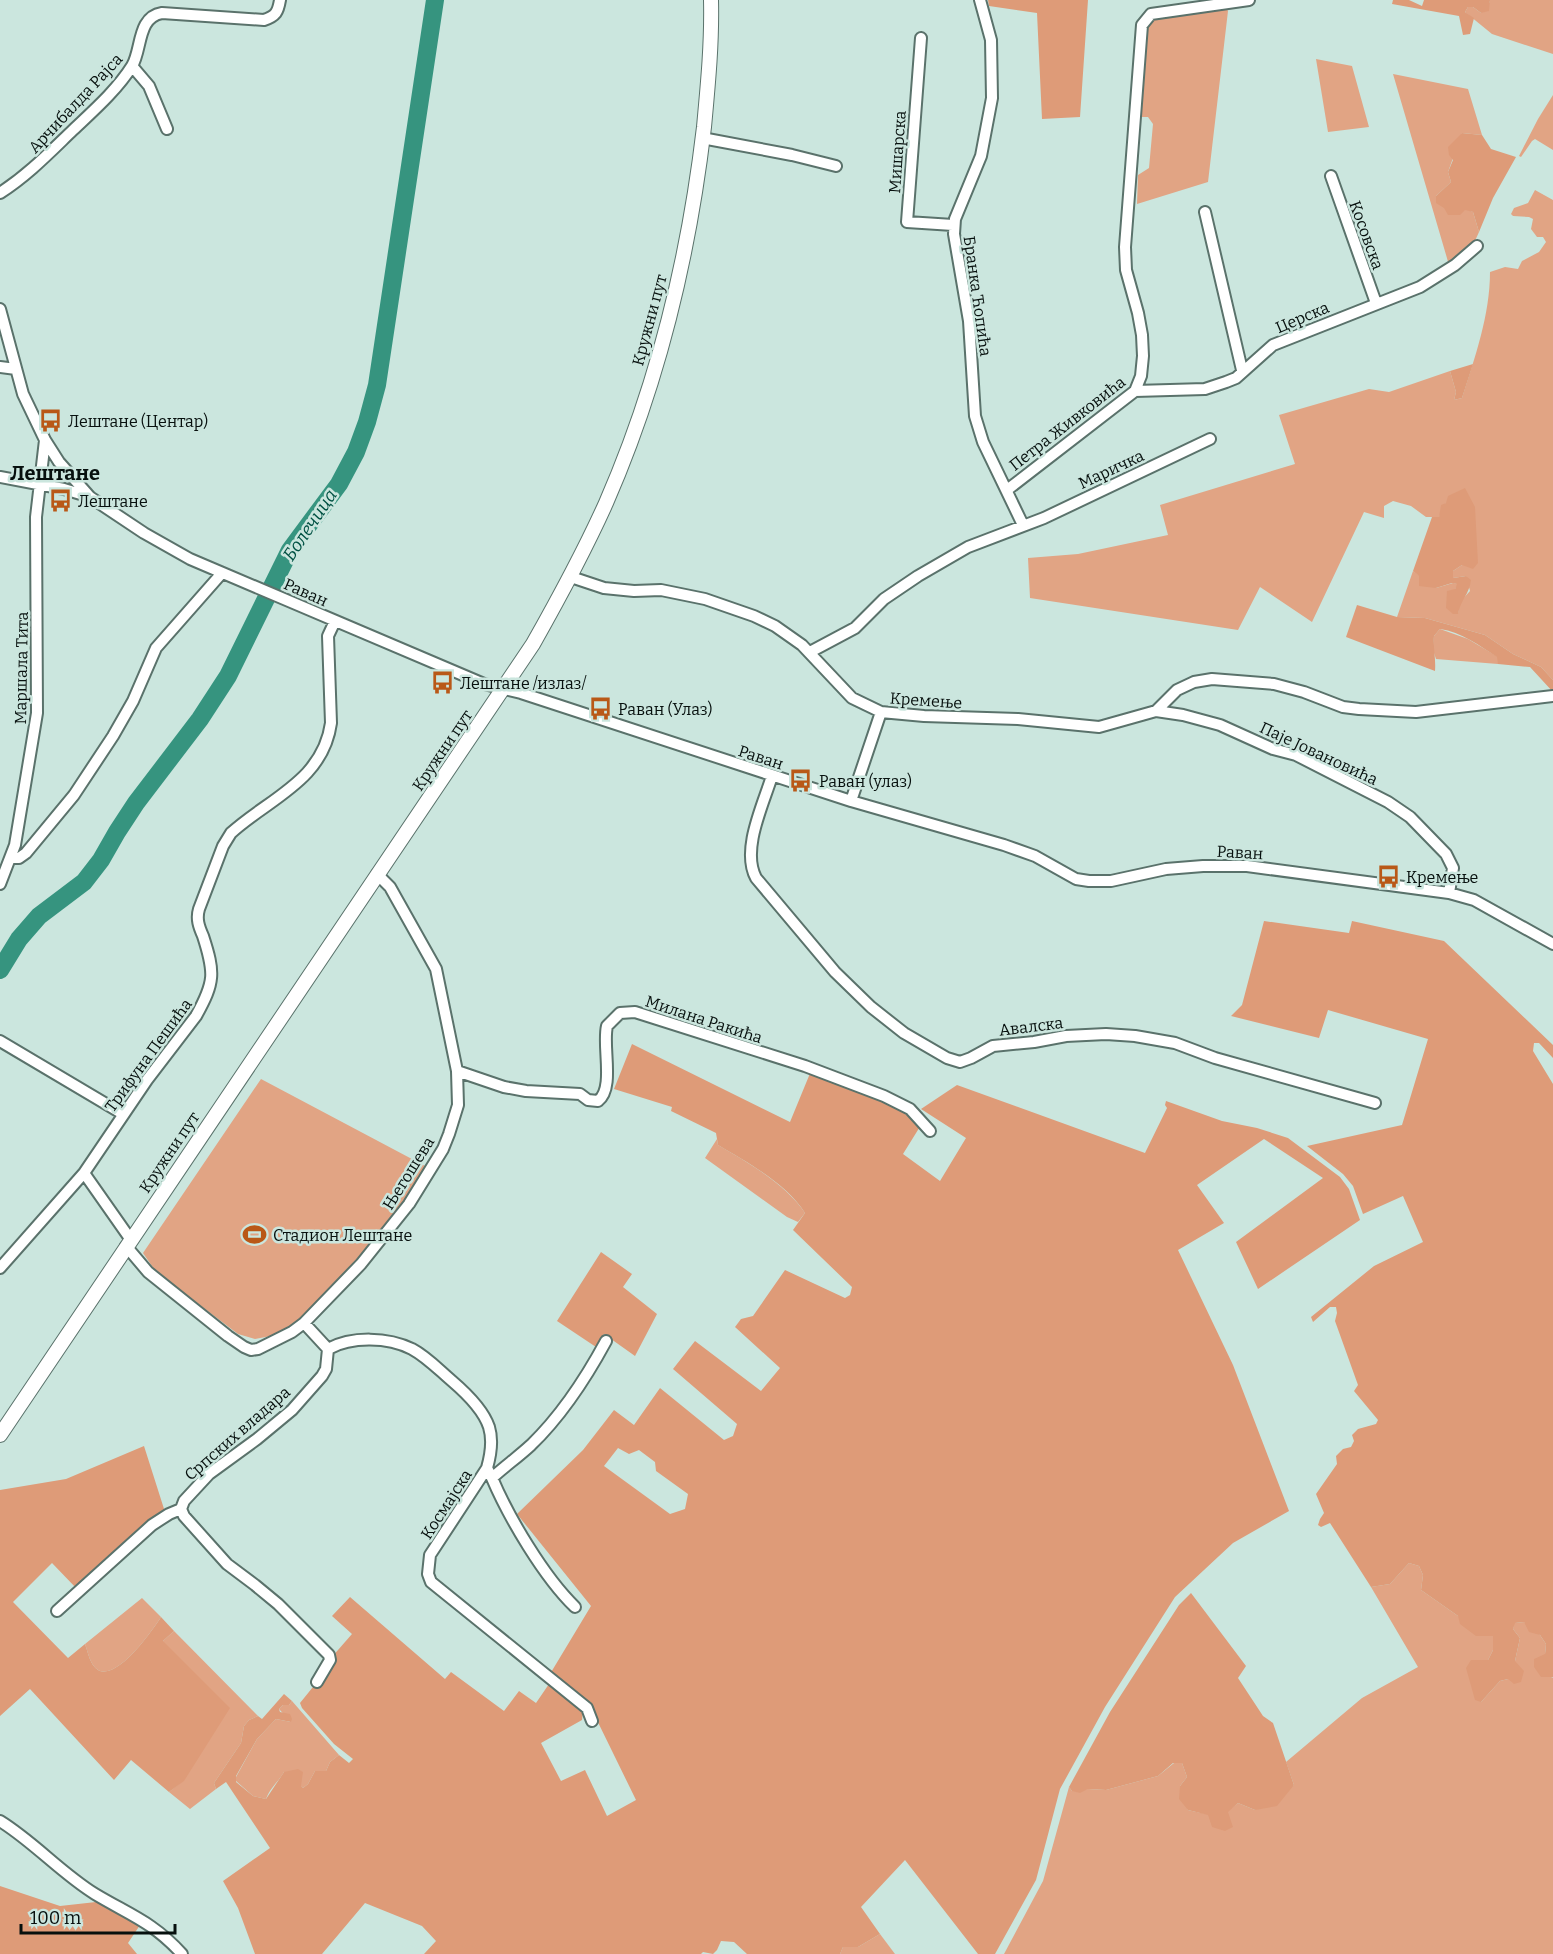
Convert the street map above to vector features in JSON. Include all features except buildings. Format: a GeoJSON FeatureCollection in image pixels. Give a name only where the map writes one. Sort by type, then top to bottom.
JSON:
{"type":"FeatureCollection","features":[{"type":"Feature","properties":{"kind":"main road","name":"Кружни пут"},"geometry":{"type":"LineString","coordinates":[[0,1435],[533,644],[571,577],[621,465],[661,349],[687,236],[699,170],[710,64],[711,0]]}},
{"type":"Feature","properties":{"kind":"street","name":"Арчибалда Рајса"},"geometry":{"type":"LineString","coordinates":[[0,193],[39,165],[111,91],[132,66],[143,30],[151,18],[157,14],[264,20],[274,17],[280,0]]}},
{"type":"Feature","properties":{"kind":"street","name":"Бранка Ћопића"},"geometry":{"type":"LineString","coordinates":[[980,0],[991,40],[992,98],[981,156],[953,225],[969,321],[975,416],[983,442],[1007,490]]}},
{"type":"Feature","properties":{"kind":"street","name":"Петра Живковића"},"geometry":{"type":"LineString","coordinates":[[1023,525],[1007,490],[1135,391],[1141,376],[1142,335],[1126,270],[1125,247],[1142,25],[1151,14],[1249,0]]}},
{"type":"Feature","properties":{"kind":"street","name":"Мишарска"},"geometry":{"type":"LineString","coordinates":[[921,38],[907,222],[953,225]]}},
{"type":"Feature","properties":{"kind":"street"},"geometry":{"type":"LineString","coordinates":[[132,66],[149,86],[167,129]]}},
{"type":"Feature","properties":{"kind":"street"},"geometry":{"type":"LineString","coordinates":[[702,138],[792,154],[836,165]]}},
{"type":"Feature","properties":{"kind":"street","name":"Косовска"},"geometry":{"type":"LineString","coordinates":[[1331,176],[1376,303]]}},
{"type":"Feature","properties":{"kind":"street"},"geometry":{"type":"LineString","coordinates":[[1205,212],[1242,370]]}},
{"type":"Feature","properties":{"kind":"street","name":"Церска"},"geometry":{"type":"LineString","coordinates":[[1135,391],[1205,389],[1236,378],[1242,370],[1273,345],[1420,287],[1455,265],[1477,246]]}},
{"type":"Feature","properties":{"kind":"street"},"geometry":{"type":"LineString","coordinates":[[0,309],[23,394],[45,440]]}},
{"type":"Feature","properties":{"kind":"street"},"geometry":{"type":"LineString","coordinates":[[0,367],[16,369]]}},
{"type":"Feature","properties":{"kind":"street","name":"Маричка"},"geometry":{"type":"LineString","coordinates":[[1023,525],[1044,518],[1210,439]]}},
{"type":"Feature","properties":{"kind":"street","name":"Маршала Тита"},"geometry":{"type":"LineString","coordinates":[[0,884],[11,858],[37,713],[36,556],[39,484],[45,440]]}},
{"type":"Feature","properties":{"kind":"street","name":"Раван"},"geometry":{"type":"LineString","coordinates":[[45,440],[59,462],[90,497]]}},
{"type":"Feature","properties":{"kind":"street","name":"Раван"},"geometry":{"type":"LineString","coordinates":[[0,477],[77,492],[90,497],[144,533],[190,559],[472,680],[502,690],[521,693],[851,801],[1035,856],[1076,879],[1111,881],[1166,869],[1247,866],[1449,893],[1474,900],[1553,944]]}},
{"type":"Feature","properties":{"kind":"street"},"geometry":{"type":"LineString","coordinates":[[810,652],[855,628],[884,599],[918,576],[968,547],[1023,525]]}},
{"type":"Feature","properties":{"kind":"street"},"geometry":{"type":"LineString","coordinates":[[11,858],[18,858],[26,853],[74,795],[128,710],[156,648],[222,573]]}},
{"type":"Feature","properties":{"kind":"street","name":"Кремење"},"geometry":{"type":"LineString","coordinates":[[571,577],[604,588],[634,591],[661,590],[715,601],[775,626],[810,652],[852,698],[880,712],[1018,719],[1099,727],[1156,711],[1177,690],[1194,682],[1212,679],[1274,684],[1304,692],[1342,707],[1382,710],[1416,711],[1553,696]]}},
{"type":"Feature","properties":{"kind":"street","name":"Трифуна Пешића"},"geometry":{"type":"LineString","coordinates":[[0,1268],[84,1173],[123,1113],[196,1016],[209,991],[211,966],[197,915],[223,846],[231,833],[240,824],[303,779],[321,754],[329,735],[331,684],[328,636],[334,621]]}},
{"type":"Feature","properties":{"kind":"street","name":"Паје Јовановића"},"geometry":{"type":"LineString","coordinates":[[1156,711],[1220,725],[1273,749],[1296,755],[1388,802],[1410,817],[1446,854],[1453,867],[1449,893]]}},
{"type":"Feature","properties":{"kind":"street"},"geometry":{"type":"LineString","coordinates":[[851,801],[880,712]]}},
{"type":"Feature","properties":{"kind":"street","name":"Авалска"},"geometry":{"type":"LineString","coordinates":[[772,776],[752,846],[751,864],[756,878],[835,972],[904,1033],[940,1054],[960,1062],[993,1046],[1106,1034],[1135,1036],[1175,1043],[1215,1058],[1375,1103]]}},
{"type":"Feature","properties":{"kind":"street","name":"Његошева"},"geometry":{"type":"LineString","coordinates":[[84,1173],[148,1272],[244,1347],[251,1350],[258,1349],[292,1332],[304,1323],[387,1234],[443,1149],[458,1105],[457,1071],[436,969],[390,886],[378,874]]}},
{"type":"Feature","properties":{"kind":"street","name":"Милана Ракића"},"geometry":{"type":"LineString","coordinates":[[457,1071],[504,1087],[526,1091],[580,1094],[588,1100],[598,1101],[605,1094],[607,1082],[607,1026],[620,1013],[635,1012],[804,1066],[884,1096],[910,1109],[930,1131]]}},
{"type":"Feature","properties":{"kind":"street"},"geometry":{"type":"LineString","coordinates":[[0,1041],[123,1113]]}},
{"type":"Feature","properties":{"kind":"street"},"geometry":{"type":"LineString","coordinates":[[304,1323],[328,1349]]}},
{"type":"Feature","properties":{"kind":"street","name":"Космајска"},"geometry":{"type":"LineString","coordinates":[[328,1349],[335,1345],[366,1340],[412,1349],[462,1390],[483,1415],[491,1436],[490,1473],[430,1556],[428,1574],[431,1582],[587,1708],[592,1721]]}},
{"type":"Feature","properties":{"kind":"street"},"geometry":{"type":"LineString","coordinates":[[575,1607],[557,1587],[527,1542],[503,1503],[490,1473],[531,1445],[563,1407],[594,1363],[606,1341]]}},
{"type":"Feature","properties":{"kind":"street","name":"Српских владара"},"geometry":{"type":"LineString","coordinates":[[57,1611],[152,1526],[181,1509],[184,1501],[209,1474],[292,1410],[322,1376],[326,1369],[328,1349]]}},
{"type":"Feature","properties":{"kind":"street"},"geometry":{"type":"LineString","coordinates":[[181,1509],[184,1516],[227,1564],[270,1598],[329,1655],[330,1660],[317,1682]]}},
{"type":"Feature","properties":{"kind":"street"},"geometry":{"type":"LineString","coordinates":[[0,1821],[96,1894],[159,1931],[182,1954]]}},
{"type":"Feature","properties":{"kind":"shaded area"},"geometry":{"type":"Polygon","coordinates":[[[988,0],[1088,0],[1080,117],[1042,119],[1037,13],[989,6],[988,0]]]}},
{"type":"Feature","properties":{"kind":"shaded area"},"geometry":{"type":"Polygon","coordinates":[[[1393,0],[1409,0],[1422,6],[1424,0],[1490,0],[1489,11],[1481,13],[1473,7],[1468,7],[1465,12],[1474,18],[1470,34],[1463,35],[1459,16],[1392,4],[1393,0]]]}},
{"type":"Feature","properties":{"kind":"shaded area"},"geometry":{"type":"Polygon","coordinates":[[[1490,0],[1553,0],[1553,54],[1492,34],[1465,12],[1468,7],[1473,7],[1481,13],[1490,0]]]}},
{"type":"Feature","properties":{"kind":"shaded area"},"geometry":{"type":"Polygon","coordinates":[[[1225,6],[1228,11],[1208,182],[1137,204],[1138,175],[1149,168],[1153,124],[1148,117],[1140,117],[1142,30],[1159,16],[1225,6]]]}},
{"type":"Feature","properties":{"kind":"shaded area"},"geometry":{"type":"Polygon","coordinates":[[[1316,59],[1352,66],[1369,127],[1328,132],[1316,59]]]}},
{"type":"Feature","properties":{"kind":"shaded area"},"geometry":{"type":"Polygon","coordinates":[[[1393,74],[1468,89],[1482,135],[1462,133],[1448,172],[1451,182],[1436,196],[1473,212],[1479,232],[1474,243],[1449,265],[1393,74]]]}},
{"type":"Feature","properties":{"kind":"shaded area"},"geometry":{"type":"Polygon","coordinates":[[[1553,95],[1553,150],[1535,139],[1521,157],[1519,156],[1538,119],[1553,95]]]}},
{"type":"Feature","properties":{"kind":"shaded area"},"geometry":{"type":"Polygon","coordinates":[[[1462,133],[1482,135],[1491,149],[1516,157],[1493,198],[1479,232],[1473,212],[1465,210],[1460,215],[1448,215],[1444,208],[1436,203],[1436,196],[1451,182],[1448,172],[1453,160],[1449,155],[1448,147],[1462,133]]]}},
{"type":"Feature","properties":{"kind":"shaded area"},"geometry":{"type":"Polygon","coordinates":[[[1535,190],[1553,200],[1553,680],[1541,667],[1513,654],[1485,635],[1425,618],[1397,617],[1413,571],[1436,588],[1453,583],[1458,584],[1455,589],[1458,613],[1460,602],[1470,591],[1466,576],[1453,578],[1453,571],[1462,565],[1446,503],[1439,517],[1426,517],[1411,506],[1393,501],[1384,506],[1384,518],[1364,512],[1312,622],[1260,587],[1238,630],[1030,598],[1028,558],[1078,554],[1168,535],[1160,505],[1295,464],[1279,415],[1369,389],[1389,392],[1450,371],[1456,392],[1454,400],[1462,398],[1485,320],[1490,272],[1505,267],[1518,269],[1522,261],[1539,252],[1546,242],[1543,237],[1537,237],[1531,229],[1533,219],[1511,214],[1514,208],[1528,203],[1535,190]]]}},
{"type":"Feature","properties":{"kind":"shaded area"},"geometry":{"type":"Polygon","coordinates":[[[1473,364],[1462,398],[1454,400],[1456,392],[1450,371],[1473,364]]]}},
{"type":"Feature","properties":{"kind":"shaded area"},"geometry":{"type":"Polygon","coordinates":[[[1465,488],[1475,507],[1478,563],[1473,569],[1462,565],[1453,571],[1453,578],[1466,576],[1471,580],[1458,614],[1453,614],[1446,608],[1447,591],[1455,589],[1457,584],[1452,583],[1436,588],[1419,586],[1419,576],[1413,571],[1432,517],[1439,517],[1441,505],[1446,503],[1448,496],[1465,488]]]}},
{"type":"Feature","properties":{"kind":"shaded area"},"geometry":{"type":"Polygon","coordinates":[[[1357,605],[1397,617],[1425,618],[1485,635],[1513,654],[1541,667],[1553,680],[1553,692],[1530,667],[1498,664],[1497,657],[1470,640],[1448,631],[1440,629],[1434,636],[1435,671],[1346,637],[1357,605]]]}},
{"type":"Feature","properties":{"kind":"shaded area"},"geometry":{"type":"Polygon","coordinates":[[[1440,629],[1468,639],[1498,657],[1498,664],[1436,659],[1433,650],[1434,636],[1440,629]]]}},
{"type":"Feature","properties":{"kind":"shaded area"},"geometry":{"type":"Polygon","coordinates":[[[1264,921],[1349,933],[1352,921],[1444,941],[1553,1045],[1553,1058],[1539,1043],[1534,1043],[1533,1051],[1553,1084],[1553,1677],[1541,1677],[1534,1667],[1534,1659],[1545,1654],[1546,1644],[1540,1635],[1529,1632],[1524,1622],[1515,1623],[1513,1629],[1520,1638],[1515,1661],[1524,1671],[1521,1682],[1514,1684],[1508,1679],[1500,1681],[1481,1702],[1475,1700],[1466,1668],[1471,1660],[1488,1660],[1493,1650],[1493,1636],[1476,1636],[1460,1624],[1458,1616],[1421,1590],[1423,1575],[1419,1566],[1409,1563],[1390,1584],[1371,1587],[1330,1523],[1321,1527],[1318,1525],[1324,1513],[1316,1494],[1337,1464],[1336,1456],[1343,1449],[1351,1447],[1354,1441],[1352,1435],[1358,1429],[1376,1424],[1378,1420],[1354,1391],[1358,1385],[1335,1321],[1336,1307],[1330,1307],[1313,1322],[1311,1317],[1374,1266],[1423,1242],[1403,1196],[1363,1214],[1353,1186],[1343,1174],[1307,1146],[1402,1125],[1428,1039],[1328,1010],[1319,1038],[1231,1016],[1242,1005],[1264,921]]]}},
{"type":"Feature","properties":{"kind":"shaded area"},"geometry":{"type":"Polygon","coordinates":[[[632,1044],[790,1122],[811,1071],[901,1107],[921,1125],[903,1154],[940,1181],[966,1138],[921,1109],[957,1085],[1145,1153],[1167,1108],[1166,1101],[1222,1121],[1257,1128],[1288,1138],[1340,1177],[1349,1189],[1360,1220],[1258,1289],[1236,1242],[1323,1178],[1264,1139],[1197,1185],[1224,1223],[1178,1250],[1233,1365],[1289,1511],[1233,1543],[1175,1597],[1105,1707],[1060,1789],[1036,1880],[995,1954],[978,1954],[905,1860],[861,1907],[880,1934],[858,1947],[843,1947],[840,1954],[747,1954],[734,1942],[721,1941],[713,1954],[703,1952],[701,1954],[424,1954],[436,1941],[422,1926],[365,1903],[322,1954],[255,1954],[238,1908],[223,1881],[270,1848],[226,1782],[216,1789],[214,1783],[241,1743],[244,1726],[249,1720],[258,1716],[262,1719],[284,1694],[292,1701],[289,1705],[283,1705],[279,1709],[280,1712],[290,1714],[291,1722],[276,1719],[257,1739],[236,1776],[236,1782],[253,1796],[266,1799],[284,1772],[298,1769],[303,1772],[301,1786],[303,1788],[315,1771],[326,1771],[330,1762],[339,1755],[349,1763],[353,1759],[334,1744],[300,1703],[317,1682],[331,1658],[352,1634],[332,1616],[350,1597],[445,1679],[451,1672],[504,1711],[519,1691],[536,1703],[549,1684],[583,1711],[582,1720],[541,1743],[561,1781],[585,1770],[607,1816],[636,1800],[590,1706],[550,1674],[591,1606],[517,1514],[583,1450],[614,1410],[634,1425],[660,1388],[724,1440],[733,1436],[737,1424],[673,1369],[695,1341],[761,1391],[780,1368],[735,1327],[741,1319],[753,1316],[785,1270],[845,1298],[850,1295],[852,1287],[793,1230],[805,1213],[777,1183],[718,1145],[716,1133],[671,1111],[672,1107],[614,1089],[632,1044]],[[618,1448],[604,1466],[670,1514],[685,1509],[688,1494],[656,1471],[655,1462],[639,1450],[629,1454],[618,1448]]]}},
{"type":"Feature","properties":{"kind":"shaded area"},"geometry":{"type":"Polygon","coordinates":[[[261,1079],[427,1167],[383,1232],[307,1314],[276,1335],[255,1339],[238,1334],[156,1272],[143,1253],[261,1079]]]}},
{"type":"Feature","properties":{"kind":"shaded area"},"geometry":{"type":"Polygon","coordinates":[[[717,1139],[718,1145],[777,1183],[797,1202],[805,1213],[798,1222],[787,1217],[705,1158],[717,1139]]]}},
{"type":"Feature","properties":{"kind":"shaded area"},"geometry":{"type":"Polygon","coordinates":[[[601,1252],[632,1274],[623,1287],[657,1314],[635,1356],[604,1334],[596,1347],[557,1321],[601,1252]]]}},
{"type":"Feature","properties":{"kind":"shaded area"},"geometry":{"type":"Polygon","coordinates":[[[144,1446],[165,1512],[77,1589],[52,1563],[13,1602],[68,1658],[85,1644],[93,1665],[98,1670],[106,1671],[124,1662],[161,1617],[174,1631],[163,1641],[230,1708],[184,1781],[169,1792],[131,1760],[114,1780],[30,1689],[0,1716],[0,1490],[66,1479],[144,1446]]]}},
{"type":"Feature","properties":{"kind":"shaded area"},"geometry":{"type":"Polygon","coordinates":[[[1409,1563],[1419,1566],[1423,1575],[1421,1590],[1458,1616],[1493,1636],[1493,1650],[1488,1660],[1481,1702],[1500,1681],[1508,1679],[1520,1638],[1513,1629],[1514,1623],[1524,1622],[1540,1635],[1546,1644],[1545,1654],[1553,1677],[1553,1954],[1004,1954],[1043,1881],[1069,1787],[1072,1791],[1106,1790],[1158,1776],[1174,1763],[1182,1763],[1187,1777],[1180,1786],[1188,1810],[1214,1814],[1226,1811],[1238,1803],[1255,1810],[1294,1785],[1286,1762],[1362,1698],[1418,1667],[1371,1587],[1390,1584],[1409,1563]]]}},
{"type":"Feature","properties":{"kind":"shaded area"},"geometry":{"type":"Polygon","coordinates":[[[1191,1593],[1246,1666],[1238,1678],[1263,1716],[1273,1723],[1294,1785],[1277,1806],[1255,1810],[1238,1803],[1228,1812],[1233,1827],[1225,1831],[1212,1827],[1208,1815],[1188,1810],[1179,1799],[1180,1786],[1187,1777],[1182,1763],[1173,1763],[1158,1776],[1106,1790],[1088,1789],[1080,1793],[1072,1791],[1069,1787],[1110,1712],[1179,1605],[1191,1593]]]}},
{"type":"Feature","properties":{"kind":"shaded area"},"geometry":{"type":"Polygon","coordinates":[[[142,1598],[161,1617],[142,1643],[124,1662],[106,1671],[98,1670],[91,1662],[85,1644],[142,1598]]]}},
{"type":"Feature","properties":{"kind":"shaded area"},"geometry":{"type":"Polygon","coordinates":[[[174,1631],[258,1716],[249,1720],[244,1726],[241,1743],[214,1783],[216,1789],[190,1809],[169,1792],[184,1780],[163,1641],[174,1631]]]}},
{"type":"Feature","properties":{"kind":"shaded area"},"geometry":{"type":"Polygon","coordinates":[[[292,1701],[339,1755],[330,1762],[326,1771],[315,1771],[303,1788],[284,1772],[266,1799],[253,1796],[236,1781],[236,1777],[257,1739],[276,1719],[291,1722],[279,1709],[283,1705],[289,1705],[292,1701]]]}},
{"type":"Feature","properties":{"kind":"shaded area"},"geometry":{"type":"Polygon","coordinates":[[[0,1886],[60,1906],[105,1901],[142,1922],[128,1943],[137,1954],[0,1954],[0,1886]]]}},
{"type":"Feature","properties":{"kind":"shaded area"},"geometry":{"type":"Polygon","coordinates":[[[880,1934],[895,1954],[840,1954],[843,1947],[858,1947],[880,1934]]]}},
{"type":"Feature","properties":{"kind":"waterway","name":"Болечица"},"geometry":{"type":"LineString","coordinates":[[0,970],[19,939],[39,916],[84,882],[101,860],[136,803],[200,719],[228,676],[290,550],[339,484],[356,452],[377,385],[435,0]]}},
{"type":"Feature","properties":{"kind":"place","name":"Лештане (Центар)"},"geometry":{"type":"Point","coordinates":[50,421]}},
{"type":"Feature","properties":{"kind":"place","name":"Лештане"},"geometry":{"type":"Point","coordinates":[60,501]}},
{"type":"Feature","properties":{"kind":"place","name":"Лештане /излаз/"},"geometry":{"type":"Point","coordinates":[442,683]}},
{"type":"Feature","properties":{"kind":"place","name":"Раван (Улаз)"},"geometry":{"type":"Point","coordinates":[600,709]}},
{"type":"Feature","properties":{"kind":"place","name":"Раван (улаз)"},"geometry":{"type":"Point","coordinates":[801,781]}},
{"type":"Feature","properties":{"kind":"place","name":"Кремење"},"geometry":{"type":"Point","coordinates":[1388,877]}},
{"type":"Feature","properties":{"kind":"place","name":"Стадион Лештане"},"geometry":{"type":"Point","coordinates":[255,1235]}},
{"type":"Feature","properties":{"kind":"district","name":"Лештане"},"geometry":{"type":"Point","coordinates":[55,473]}}]}
